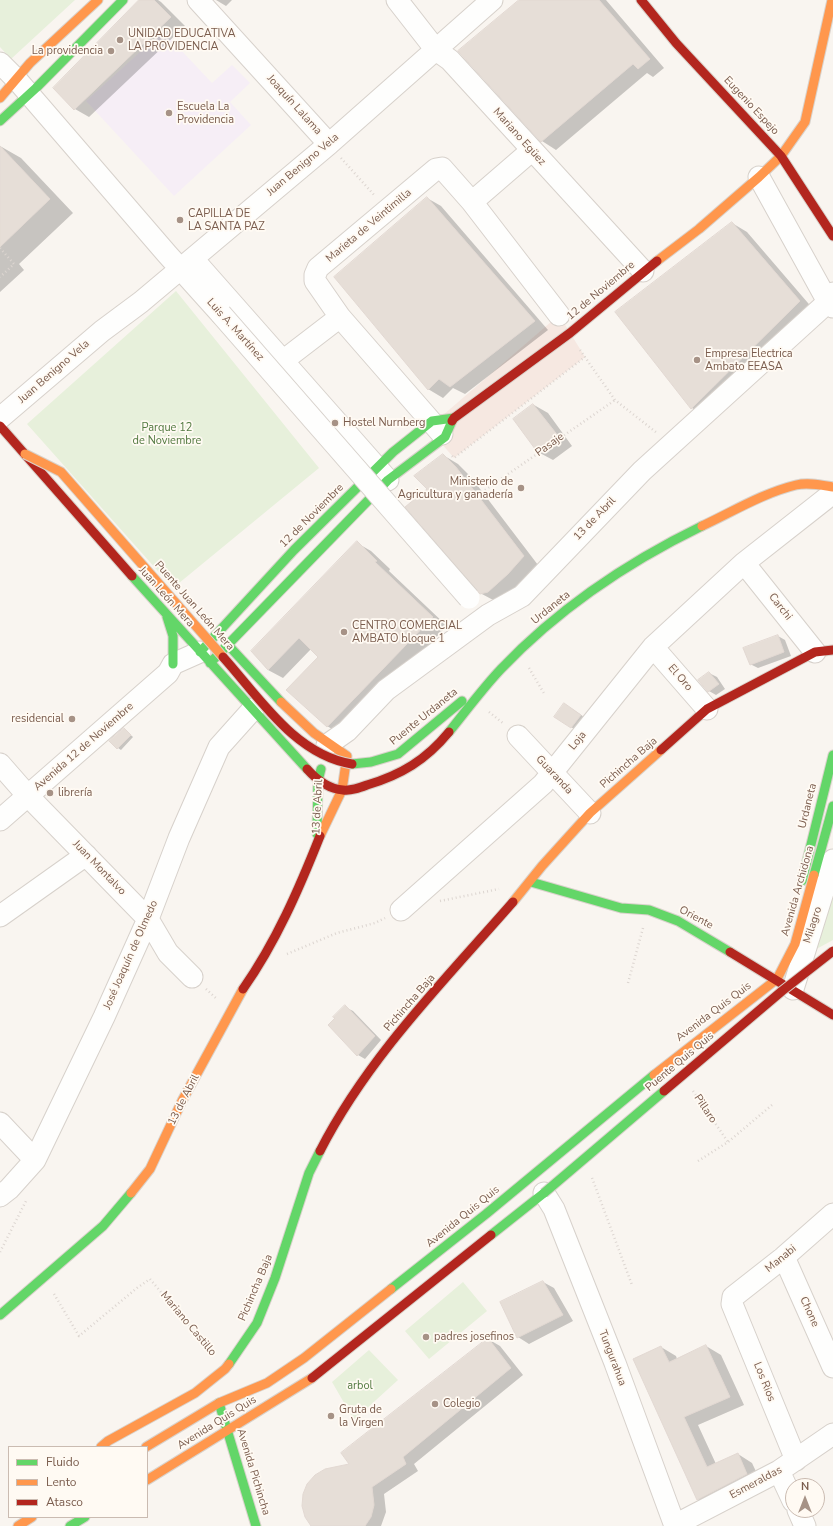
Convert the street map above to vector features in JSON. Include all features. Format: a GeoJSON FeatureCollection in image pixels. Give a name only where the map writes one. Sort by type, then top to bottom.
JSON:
{"type":"FeatureCollection","features":[{"type":"Feature","properties":{"kind":"street"},"geometry":{"type":"LineString","coordinates":[[0,121],[23,87],[30,63],[98,0]]}},
{"type":"Feature","properties":{"kind":"street"},"geometry":{"type":"LineString","coordinates":[[0,98],[23,87],[36,88],[123,0]]}},
{"type":"Feature","properties":{"kind":"street","name":"Joaquín Lalama"},"geometry":{"type":"LineString","coordinates":[[198,0],[329,144]]}},
{"type":"Feature","properties":{"kind":"street","name":"Mariano Egüez"},"geometry":{"type":"LineString","coordinates":[[397,0],[436,50],[450,60],[531,151],[643,271]]}},
{"type":"Feature","properties":{"kind":"street","name":"Juan Benigno Vela"},"geometry":{"type":"LineString","coordinates":[[0,418],[102,331],[187,264],[329,144],[492,0]]}},
{"type":"Feature","properties":{"kind":"street","name":"Eugenio Espejo"},"geometry":{"type":"LineString","coordinates":[[641,0],[676,43],[781,156],[833,236]]}},
{"type":"Feature","properties":{"kind":"street","name":"12 de Noviembre"},"geometry":{"type":"LineString","coordinates":[[205,658],[215,634],[294,550],[383,474],[442,439],[454,418],[570,333],[643,271],[699,229],[760,177],[781,156],[805,122],[832,0]]}},
{"type":"Feature","properties":{"kind":"street","name":"Luis A. Martínez"},"geometry":{"type":"LineString","coordinates":[[0,63],[187,264],[284,360],[383,474]]}},
{"type":"Feature","properties":{"kind":"street"},"geometry":{"type":"LineString","coordinates":[[472,202],[531,151]]}},
{"type":"Feature","properties":{"kind":"street","name":"Marieta de Veintimilla"},"geometry":{"type":"LineString","coordinates":[[442,439],[432,420],[340,317],[315,281],[315,275],[318,268],[436,169],[442,168],[472,202],[559,315]]}},
{"type":"Feature","properties":{"kind":"street"},"geometry":{"type":"LineString","coordinates":[[760,177],[831,301]]}},
{"type":"Feature","properties":{"kind":"street","name":"Luis A. Martínez"},"geometry":{"type":"LineString","coordinates":[[187,264],[221,314],[469,598],[488,616]]}},
{"type":"Feature","properties":{"kind":"street","name":"13 de Abril"},"geometry":{"type":"LineString","coordinates":[[316,846],[318,781],[327,745],[347,731],[386,690],[488,616],[522,596],[642,471],[831,301]]}},
{"type":"Feature","properties":{"kind":"street"},"geometry":{"type":"LineString","coordinates":[[284,360],[340,317]]}},
{"type":"Feature","properties":{"kind":"street"},"geometry":{"type":"LineString","coordinates":[[432,420],[454,418]]}},
{"type":"Feature","properties":{"kind":"street","name":"12 de Noviembre"},"geometry":{"type":"LineString","coordinates":[[205,658],[228,645],[383,474],[393,452],[432,420]]}},
{"type":"Feature","properties":{"kind":"street","name":"Juan León Mera"},"geometry":{"type":"LineString","coordinates":[[0,426],[167,616],[318,781]]}},
{"type":"Feature","properties":{"kind":"street","name":"Puente Juan León Mera"},"geometry":{"type":"LineString","coordinates":[[25,454],[61,472],[291,734],[326,758],[337,762],[349,760]]}},
{"type":"Feature","properties":{"kind":"street","name":"Urdaneta"},"geometry":{"type":"LineString","coordinates":[[318,781],[342,790],[355,789],[392,778],[420,761],[447,735],[501,669],[550,622],[610,578],[682,536],[765,496],[797,486],[816,484],[833,487]]}},
{"type":"Feature","properties":{"kind":"street","name":"Loja"},"geometry":{"type":"LineString","coordinates":[[401,910],[543,784],[653,647],[744,563],[833,493]]}},
{"type":"Feature","properties":{"kind":"street","name":"Carchi"},"geometry":{"type":"LineString","coordinates":[[744,563],[824,651]]}},
{"type":"Feature","properties":{"kind":"street"},"geometry":{"type":"LineString","coordinates":[[167,616],[173,636],[171,668],[183,672],[205,658]]}},
{"type":"Feature","properties":{"kind":"street"},"geometry":{"type":"LineString","coordinates":[[228,645],[301,722],[327,745],[349,760]]}},
{"type":"Feature","properties":{"kind":"street","name":"El Oro"},"geometry":{"type":"LineString","coordinates":[[653,647],[707,710]]}},
{"type":"Feature","properties":{"kind":"street","name":"Pichincha Baja"},"geometry":{"type":"LineString","coordinates":[[102,1446],[108,1441],[195,1393],[225,1369],[256,1323],[275,1278],[310,1173],[334,1124],[368,1073],[402,1030],[531,882],[542,866],[590,813],[707,710],[824,651]]}},
{"type":"Feature","properties":{"kind":"street","name":"Avenida 12 de Noviembre"},"geometry":{"type":"LineString","coordinates":[[0,820],[171,668]]}},
{"type":"Feature","properties":{"kind":"street","name":"Puente Urdaneta"},"geometry":{"type":"LineString","coordinates":[[349,760],[371,762],[398,754],[501,669]]}},
{"type":"Feature","properties":{"kind":"street","name":"José Joaquín de Olmedo"},"geometry":{"type":"LineString","coordinates":[[0,1196],[9,1189],[34,1160],[104,1017],[148,919],[179,838],[220,747],[253,709]]}},
{"type":"Feature","properties":{"kind":"street","name":"13 de Abril"},"geometry":{"type":"LineString","coordinates":[[0,1315],[45,1274],[103,1226],[150,1169],[182,1101],[232,1012],[241,992],[262,959],[303,879],[316,846],[342,790],[349,760],[347,731]]}},
{"type":"Feature","properties":{"kind":"street","name":"Guaranda"},"geometry":{"type":"LineString","coordinates":[[518,736],[590,813]]}},
{"type":"Feature","properties":{"kind":"street","name":"Urdaneta"},"geometry":{"type":"LineString","coordinates":[[785,984],[798,898],[833,755]]}},
{"type":"Feature","properties":{"kind":"street","name":"Juan Montalvo"},"geometry":{"type":"LineString","coordinates":[[0,764],[28,796],[148,919],[168,953],[192,977]]}},
{"type":"Feature","properties":{"kind":"street","name":"Avenida Archidona"},"geometry":{"type":"LineString","coordinates":[[785,984],[833,806]]}},
{"type":"Feature","properties":{"kind":"street"},"geometry":{"type":"LineString","coordinates":[[0,916],[86,855]]}},
{"type":"Feature","properties":{"kind":"street","name":"Milagro"},"geometry":{"type":"LineString","coordinates":[[785,984],[833,860]]}},
{"type":"Feature","properties":{"kind":"street","name":"Oriente"},"geometry":{"type":"LineString","coordinates":[[531,882],[621,908],[649,910],[678,920],[785,984],[833,1015]]}},
{"type":"Feature","properties":{"kind":"street","name":"Puente Quis Quis"},"geometry":{"type":"LineString","coordinates":[[544,1193],[833,951]]}},
{"type":"Feature","properties":{"kind":"street","name":"Avenida Quis Quis"},"geometry":{"type":"LineString","coordinates":[[148,1446],[219,1403],[267,1383],[337,1334],[486,1214],[669,1062],[785,984]]}},
{"type":"Feature","properties":{"kind":"street"},"geometry":{"type":"LineString","coordinates":[[0,1123],[34,1160]]}},
{"type":"Feature","properties":{"kind":"street","name":"Avenida Quis Quis"},"geometry":{"type":"LineString","coordinates":[[148,1479],[228,1432],[312,1378],[544,1193]]}},
{"type":"Feature","properties":{"kind":"street","name":"Tungurahua"},"geometry":{"type":"LineString","coordinates":[[544,1193],[554,1209],[615,1363],[675,1526]]}},
{"type":"Feature","properties":{"kind":"street","name":"Manabi"},"geometry":{"type":"LineString","coordinates":[[732,1304],[733,1297],[784,1257],[833,1214]]}},
{"type":"Feature","properties":{"kind":"street","name":"Chone"},"geometry":{"type":"LineString","coordinates":[[784,1257],[833,1367]]}},
{"type":"Feature","properties":{"kind":"street","name":"Los Rios"},"geometry":{"type":"LineString","coordinates":[[732,1304],[796,1460]]}},
{"type":"Feature","properties":{"kind":"street","name":"Avenida Pichincha"},"geometry":{"type":"LineString","coordinates":[[219,1403],[256,1526]]}},
{"type":"Feature","properties":{"kind":"street","name":"Esmeraldas"},"geometry":{"type":"LineString","coordinates":[[675,1526],[779,1471],[833,1434]]}},
{"type":"Feature","properties":{"kind":"street"},"geometry":{"type":"LineString","coordinates":[[779,1471],[785,1483]]}},
{"type":"Feature","properties":{"kind":"street"},"geometry":{"type":"LineString","coordinates":[[18,1526],[30,1518]]}},
{"type":"Feature","properties":{"kind":"street"},"geometry":{"type":"LineString","coordinates":[[70,1526],[83,1518]]}},
{"type":"Feature","properties":{"kind":"path","name":"Joaquín Lalama"},"geometry":{"type":"LineString","coordinates":[[329,144],[388,210]]}},
{"type":"Feature","properties":{"kind":"path"},"geometry":{"type":"LineString","coordinates":[[0,248],[14,264],[0,277]]}},
{"type":"Feature","properties":{"kind":"path"},"geometry":{"type":"LineString","coordinates":[[570,333],[615,400],[672,445]]}},
{"type":"Feature","properties":{"kind":"path"},"geometry":{"type":"LineString","coordinates":[[442,439],[454,458],[585,357]]}},
{"type":"Feature","properties":{"kind":"path","name":"Pasaje"},"geometry":{"type":"LineString","coordinates":[[484,490],[615,400]]}},
{"type":"Feature","properties":{"kind":"path"},"geometry":{"type":"LineString","coordinates":[[519,652],[545,695]]}},
{"type":"Feature","properties":{"kind":"path"},"geometry":{"type":"LineString","coordinates":[[475,700],[518,736]]}},
{"type":"Feature","properties":{"kind":"path"},"geometry":{"type":"LineString","coordinates":[[628,984],[649,910]]}},
{"type":"Feature","properties":{"kind":"path"},"geometry":{"type":"LineString","coordinates":[[192,977],[232,1012]]}},
{"type":"Feature","properties":{"kind":"path","name":"Pillaro"},"geometry":{"type":"LineString","coordinates":[[682,1076],[728,1142]]}},
{"type":"Feature","properties":{"kind":"path"},"geometry":{"type":"LineString","coordinates":[[698,1162],[728,1142],[772,1104]]}},
{"type":"Feature","properties":{"kind":"path"},"geometry":{"type":"LineString","coordinates":[[585,1159],[632,1284]]}},
{"type":"Feature","properties":{"kind":"path","name":"Mariano Castillo"},"geometry":{"type":"LineString","coordinates":[[45,1274],[57,1302],[79,1336],[150,1279],[225,1369]]}},
{"type":"Feature","properties":{"kind":"shaded area","name":"Escuela La Providencia"},"geometry":{"type":"Polygon","coordinates":[[[163,31],[212,83],[232,65],[250,83],[230,102],[251,125],[174,196],[86,101],[163,31]]]}},
{"type":"Feature","properties":{"kind":"shaded area"},"geometry":{"type":"Polygon","coordinates":[[[559,315],[585,357],[454,458],[428,428],[559,315]]]}},
{"type":"Feature","properties":{"kind":"green space"},"geometry":{"type":"Polygon","coordinates":[[[0,0],[75,0],[11,59],[0,47],[0,0]]]}},
{"type":"Feature","properties":{"kind":"green space","name":"Parque 12 de Noviembre"},"geometry":{"type":"Polygon","coordinates":[[[176,291],[319,468],[173,588],[27,424],[176,291]]]}},
{"type":"Feature","properties":{"kind":"green space"},"geometry":{"type":"Polygon","coordinates":[[[833,849],[833,940],[798,959],[833,849]]]}},
{"type":"Feature","properties":{"kind":"green space"},"geometry":{"type":"Polygon","coordinates":[[[463,1282],[487,1311],[429,1359],[405,1331],[463,1282]]]}},
{"type":"Feature","properties":{"kind":"green space","name":"arbol"},"geometry":{"type":"Polygon","coordinates":[[[369,1350],[398,1380],[354,1420],[332,1382],[369,1350]]]}},
{"type":"Feature","properties":{"kind":"building","name":"La providencia"},"geometry":{"type":"Polygon","coordinates":[[[139,0],[154,0],[171,17],[74,110],[53,88],[139,0]]]}},
{"type":"Feature","properties":{"kind":"building"},"geometry":{"type":"Polygon","coordinates":[[[519,0],[599,0],[650,59],[638,69],[633,64],[541,142],[458,51],[519,0]]]}},
{"type":"Feature","properties":{"kind":"building"},"geometry":{"type":"Polygon","coordinates":[[[0,146],[50,199],[0,247],[0,146]]]}},
{"type":"Feature","properties":{"kind":"building"},"geometry":{"type":"Polygon","coordinates":[[[427,197],[535,321],[450,387],[439,379],[428,390],[334,277],[427,197]]]}},
{"type":"Feature","properties":{"kind":"building","name":"Empresa Electrica Ambato EEASA"},"geometry":{"type":"Polygon","coordinates":[[[732,222],[800,301],[691,409],[615,312],[732,222]]]}},
{"type":"Feature","properties":{"kind":"building"},"geometry":{"type":"Polygon","coordinates":[[[533,404],[559,437],[538,453],[513,419],[533,404]]]}},
{"type":"Feature","properties":{"kind":"building"},"geometry":{"type":"Polygon","coordinates":[[[443,454],[456,467],[524,556],[508,574],[488,592],[480,594],[405,507],[427,489],[414,476],[443,454]]]}},
{"type":"Feature","properties":{"kind":"building","name":"CENTRO COMERCIAL AMBATO bloque 1"},"geometry":{"type":"Polygon","coordinates":[[[357,541],[377,561],[375,562],[433,617],[327,727],[286,690],[318,657],[299,638],[268,670],[251,651],[357,541]]]}},
{"type":"Feature","properties":{"kind":"building"},"geometry":{"type":"Polygon","coordinates":[[[778,635],[784,652],[750,665],[743,648],[778,635]]]}},
{"type":"Feature","properties":{"kind":"building"},"geometry":{"type":"Polygon","coordinates":[[[709,672],[719,684],[708,692],[698,680],[709,672]]]}},
{"type":"Feature","properties":{"kind":"building"},"geometry":{"type":"Polygon","coordinates":[[[564,703],[581,715],[571,728],[554,717],[564,703]]]}},
{"type":"Feature","properties":{"kind":"building"},"geometry":{"type":"Polygon","coordinates":[[[124,728],[131,735],[117,749],[109,741],[124,728]]]}},
{"type":"Feature","properties":{"kind":"building"},"geometry":{"type":"Polygon","coordinates":[[[345,1005],[375,1036],[357,1056],[328,1025],[335,1018],[333,1017],[345,1005]]]}},
{"type":"Feature","properties":{"kind":"building"},"geometry":{"type":"Polygon","coordinates":[[[543,1281],[563,1315],[517,1338],[500,1302],[543,1281]]]}},
{"type":"Feature","properties":{"kind":"building","name":"Colegio"},"geometry":{"type":"Polygon","coordinates":[[[488,1338],[511,1368],[403,1457],[406,1464],[372,1487],[374,1505],[371,1517],[365,1526],[311,1526],[305,1517],[302,1506],[303,1494],[307,1484],[315,1475],[325,1469],[349,1464],[341,1453],[488,1338]]]}},
{"type":"Feature","properties":{"kind":"building"},"geometry":{"type":"Polygon","coordinates":[[[706,1345],[730,1397],[684,1417],[707,1467],[738,1453],[747,1474],[697,1500],[633,1359],[661,1346],[669,1362],[706,1345]]]}},
{"type":"Feature","properties":{"kind":"traffic: fast"},"geometry":{"type":"LineString","coordinates":[[0,121],[36,88],[123,0]]}},
{"type":"Feature","properties":{"kind":"traffic: fast"},"geometry":{"type":"LineString","coordinates":[[200,652],[294,550],[393,452],[432,421],[454,418]]}},
{"type":"Feature","properties":{"kind":"traffic: fast"},"geometry":{"type":"LineString","coordinates":[[210,663],[388,480],[445,437],[452,421]]}},
{"type":"Feature","properties":{"kind":"traffic: fast"},"geometry":{"type":"LineString","coordinates":[[449,732],[501,669],[546,626],[595,588],[621,571],[647,555],[702,526]]}},
{"type":"Feature","properties":{"kind":"traffic: fast"},"geometry":{"type":"LineString","coordinates":[[132,576],[307,769]]}},
{"type":"Feature","properties":{"kind":"traffic: fast"},"geometry":{"type":"LineString","coordinates":[[167,617],[173,636],[173,664]]}},
{"type":"Feature","properties":{"kind":"traffic: fast"},"geometry":{"type":"LineString","coordinates":[[228,645],[281,702]]}},
{"type":"Feature","properties":{"kind":"traffic: fast"},"geometry":{"type":"LineString","coordinates":[[352,764],[371,762],[398,754],[462,701]]}},
{"type":"Feature","properties":{"kind":"traffic: fast"},"geometry":{"type":"LineString","coordinates":[[802,881],[833,755]]}},
{"type":"Feature","properties":{"kind":"traffic: fast"},"geometry":{"type":"LineString","coordinates":[[317,834],[318,781],[321,769]]}},
{"type":"Feature","properties":{"kind":"traffic: fast"},"geometry":{"type":"LineString","coordinates":[[814,875],[833,806]]}},
{"type":"Feature","properties":{"kind":"traffic: fast"},"geometry":{"type":"LineString","coordinates":[[531,882],[621,908],[649,910],[678,921],[730,952]]}},
{"type":"Feature","properties":{"kind":"traffic: fast"},"geometry":{"type":"LineString","coordinates":[[391,1289],[486,1214],[654,1075]]}},
{"type":"Feature","properties":{"kind":"traffic: fast"},"geometry":{"type":"LineString","coordinates":[[544,1193],[664,1091]]}},
{"type":"Feature","properties":{"kind":"traffic: fast"},"geometry":{"type":"LineString","coordinates":[[229,1364],[257,1323],[275,1278],[309,1173],[320,1151]]}},
{"type":"Feature","properties":{"kind":"traffic: fast"},"geometry":{"type":"LineString","coordinates":[[0,1315],[103,1226],[131,1193]]}},
{"type":"Feature","properties":{"kind":"traffic: fast"},"geometry":{"type":"LineString","coordinates":[[491,1235],[544,1193]]}},
{"type":"Feature","properties":{"kind":"traffic: fast"},"geometry":{"type":"LineString","coordinates":[[219,1403],[256,1526]]}},
{"type":"Feature","properties":{"kind":"traffic: fast"},"geometry":{"type":"LineString","coordinates":[[70,1526],[83,1518]]}},
{"type":"Feature","properties":{"kind":"traffic: slow"},"geometry":{"type":"LineString","coordinates":[[0,98],[30,63],[98,0]]}},
{"type":"Feature","properties":{"kind":"traffic: slow"},"geometry":{"type":"LineString","coordinates":[[657,261],[699,229],[759,177],[781,156],[805,122],[832,0]]}},
{"type":"Feature","properties":{"kind":"traffic: slow"},"geometry":{"type":"LineString","coordinates":[[25,454],[61,472],[223,657]]}},
{"type":"Feature","properties":{"kind":"traffic: slow"},"geometry":{"type":"LineString","coordinates":[[702,526],[784,488],[805,484],[833,487]]}},
{"type":"Feature","properties":{"kind":"traffic: slow"},"geometry":{"type":"LineString","coordinates":[[281,702],[314,733],[347,756],[342,790],[320,836]]}},
{"type":"Feature","properties":{"kind":"traffic: slow"},"geometry":{"type":"LineString","coordinates":[[513,902],[542,866],[590,813],[661,750]]}},
{"type":"Feature","properties":{"kind":"traffic: slow"},"geometry":{"type":"LineString","coordinates":[[654,1075],[777,979],[795,944],[814,875]]}},
{"type":"Feature","properties":{"kind":"traffic: slow"},"geometry":{"type":"LineString","coordinates":[[131,1193],[150,1169],[182,1101],[243,989]]}},
{"type":"Feature","properties":{"kind":"traffic: slow"},"geometry":{"type":"LineString","coordinates":[[148,1446],[219,1403],[267,1383],[304,1358],[391,1289]]}},
{"type":"Feature","properties":{"kind":"traffic: slow"},"geometry":{"type":"LineString","coordinates":[[102,1446],[108,1441],[195,1393],[225,1369],[229,1364]]}},
{"type":"Feature","properties":{"kind":"traffic: slow"},"geometry":{"type":"LineString","coordinates":[[148,1479],[312,1378]]}},
{"type":"Feature","properties":{"kind":"traffic: slow"},"geometry":{"type":"LineString","coordinates":[[18,1526],[30,1518]]}},
{"type":"Feature","properties":{"kind":"traffic: jam"},"geometry":{"type":"LineString","coordinates":[[641,0],[676,43],[781,156],[833,236]]}},
{"type":"Feature","properties":{"kind":"traffic: jam"},"geometry":{"type":"LineString","coordinates":[[452,421],[454,418],[570,333],[657,261]]}},
{"type":"Feature","properties":{"kind":"traffic: jam"},"geometry":{"type":"LineString","coordinates":[[0,426],[132,576]]}},
{"type":"Feature","properties":{"kind":"traffic: jam"},"geometry":{"type":"LineString","coordinates":[[661,750],[707,709],[815,652],[833,650]]}},
{"type":"Feature","properties":{"kind":"traffic: jam"},"geometry":{"type":"LineString","coordinates":[[223,657],[265,706],[296,737],[313,749],[332,758],[352,764]]}},
{"type":"Feature","properties":{"kind":"traffic: jam"},"geometry":{"type":"LineString","coordinates":[[307,769],[318,780],[327,786],[346,790],[355,789],[391,776],[412,765],[431,751],[449,732]]}},
{"type":"Feature","properties":{"kind":"traffic: jam"},"geometry":{"type":"LineString","coordinates":[[243,989],[266,953],[286,915],[320,836]]}},
{"type":"Feature","properties":{"kind":"traffic: jam"},"geometry":{"type":"LineString","coordinates":[[320,1151],[339,1117],[384,1052],[434,991],[513,902]]}},
{"type":"Feature","properties":{"kind":"traffic: jam"},"geometry":{"type":"LineString","coordinates":[[664,1091],[782,991],[833,951]]}},
{"type":"Feature","properties":{"kind":"traffic: jam"},"geometry":{"type":"LineString","coordinates":[[730,952],[833,1015]]}},
{"type":"Feature","properties":{"kind":"traffic: jam"},"geometry":{"type":"LineString","coordinates":[[312,1378],[491,1235]]}},
{"type":"Feature","properties":{"kind":"place","name":"UNIDAD EDUCATIVA LA PROVIDENCIA"},"geometry":{"type":"Point","coordinates":[120,40]}},
{"type":"Feature","properties":{"kind":"place","name":"La providencia"},"geometry":{"type":"Point","coordinates":[111,51]}},
{"type":"Feature","properties":{"kind":"place","name":"Escuela La Providencia"},"geometry":{"type":"Point","coordinates":[169,113]}},
{"type":"Feature","properties":{"kind":"place","name":"CAPILLA DE LA SANTA PAZ"},"geometry":{"type":"Point","coordinates":[180,220]}},
{"type":"Feature","properties":{"kind":"place","name":"Empresa Electrica Ambato EEASA"},"geometry":{"type":"Point","coordinates":[697,360]}},
{"type":"Feature","properties":{"kind":"place","name":"Hostel Nurnberg"},"geometry":{"type":"Point","coordinates":[335,423]}},
{"type":"Feature","properties":{"kind":"place","name":"Ministerio de Agricultura y ganadería"},"geometry":{"type":"Point","coordinates":[521,488]}},
{"type":"Feature","properties":{"kind":"place","name":"CENTRO COMERCIAL AMBATO bloque 1"},"geometry":{"type":"Point","coordinates":[344,632]}},
{"type":"Feature","properties":{"kind":"place","name":"residencial"},"geometry":{"type":"Point","coordinates":[72,719]}},
{"type":"Feature","properties":{"kind":"place","name":"librería"},"geometry":{"type":"Point","coordinates":[50,793]}},
{"type":"Feature","properties":{"kind":"place","name":"padres josefinos"},"geometry":{"type":"Point","coordinates":[426,1337]}},
{"type":"Feature","properties":{"kind":"place","name":"Colegio"},"geometry":{"type":"Point","coordinates":[435,1404]}},
{"type":"Feature","properties":{"kind":"place","name":"Gruta de la Virgen"},"geometry":{"type":"Point","coordinates":[331,1416]}}]}
